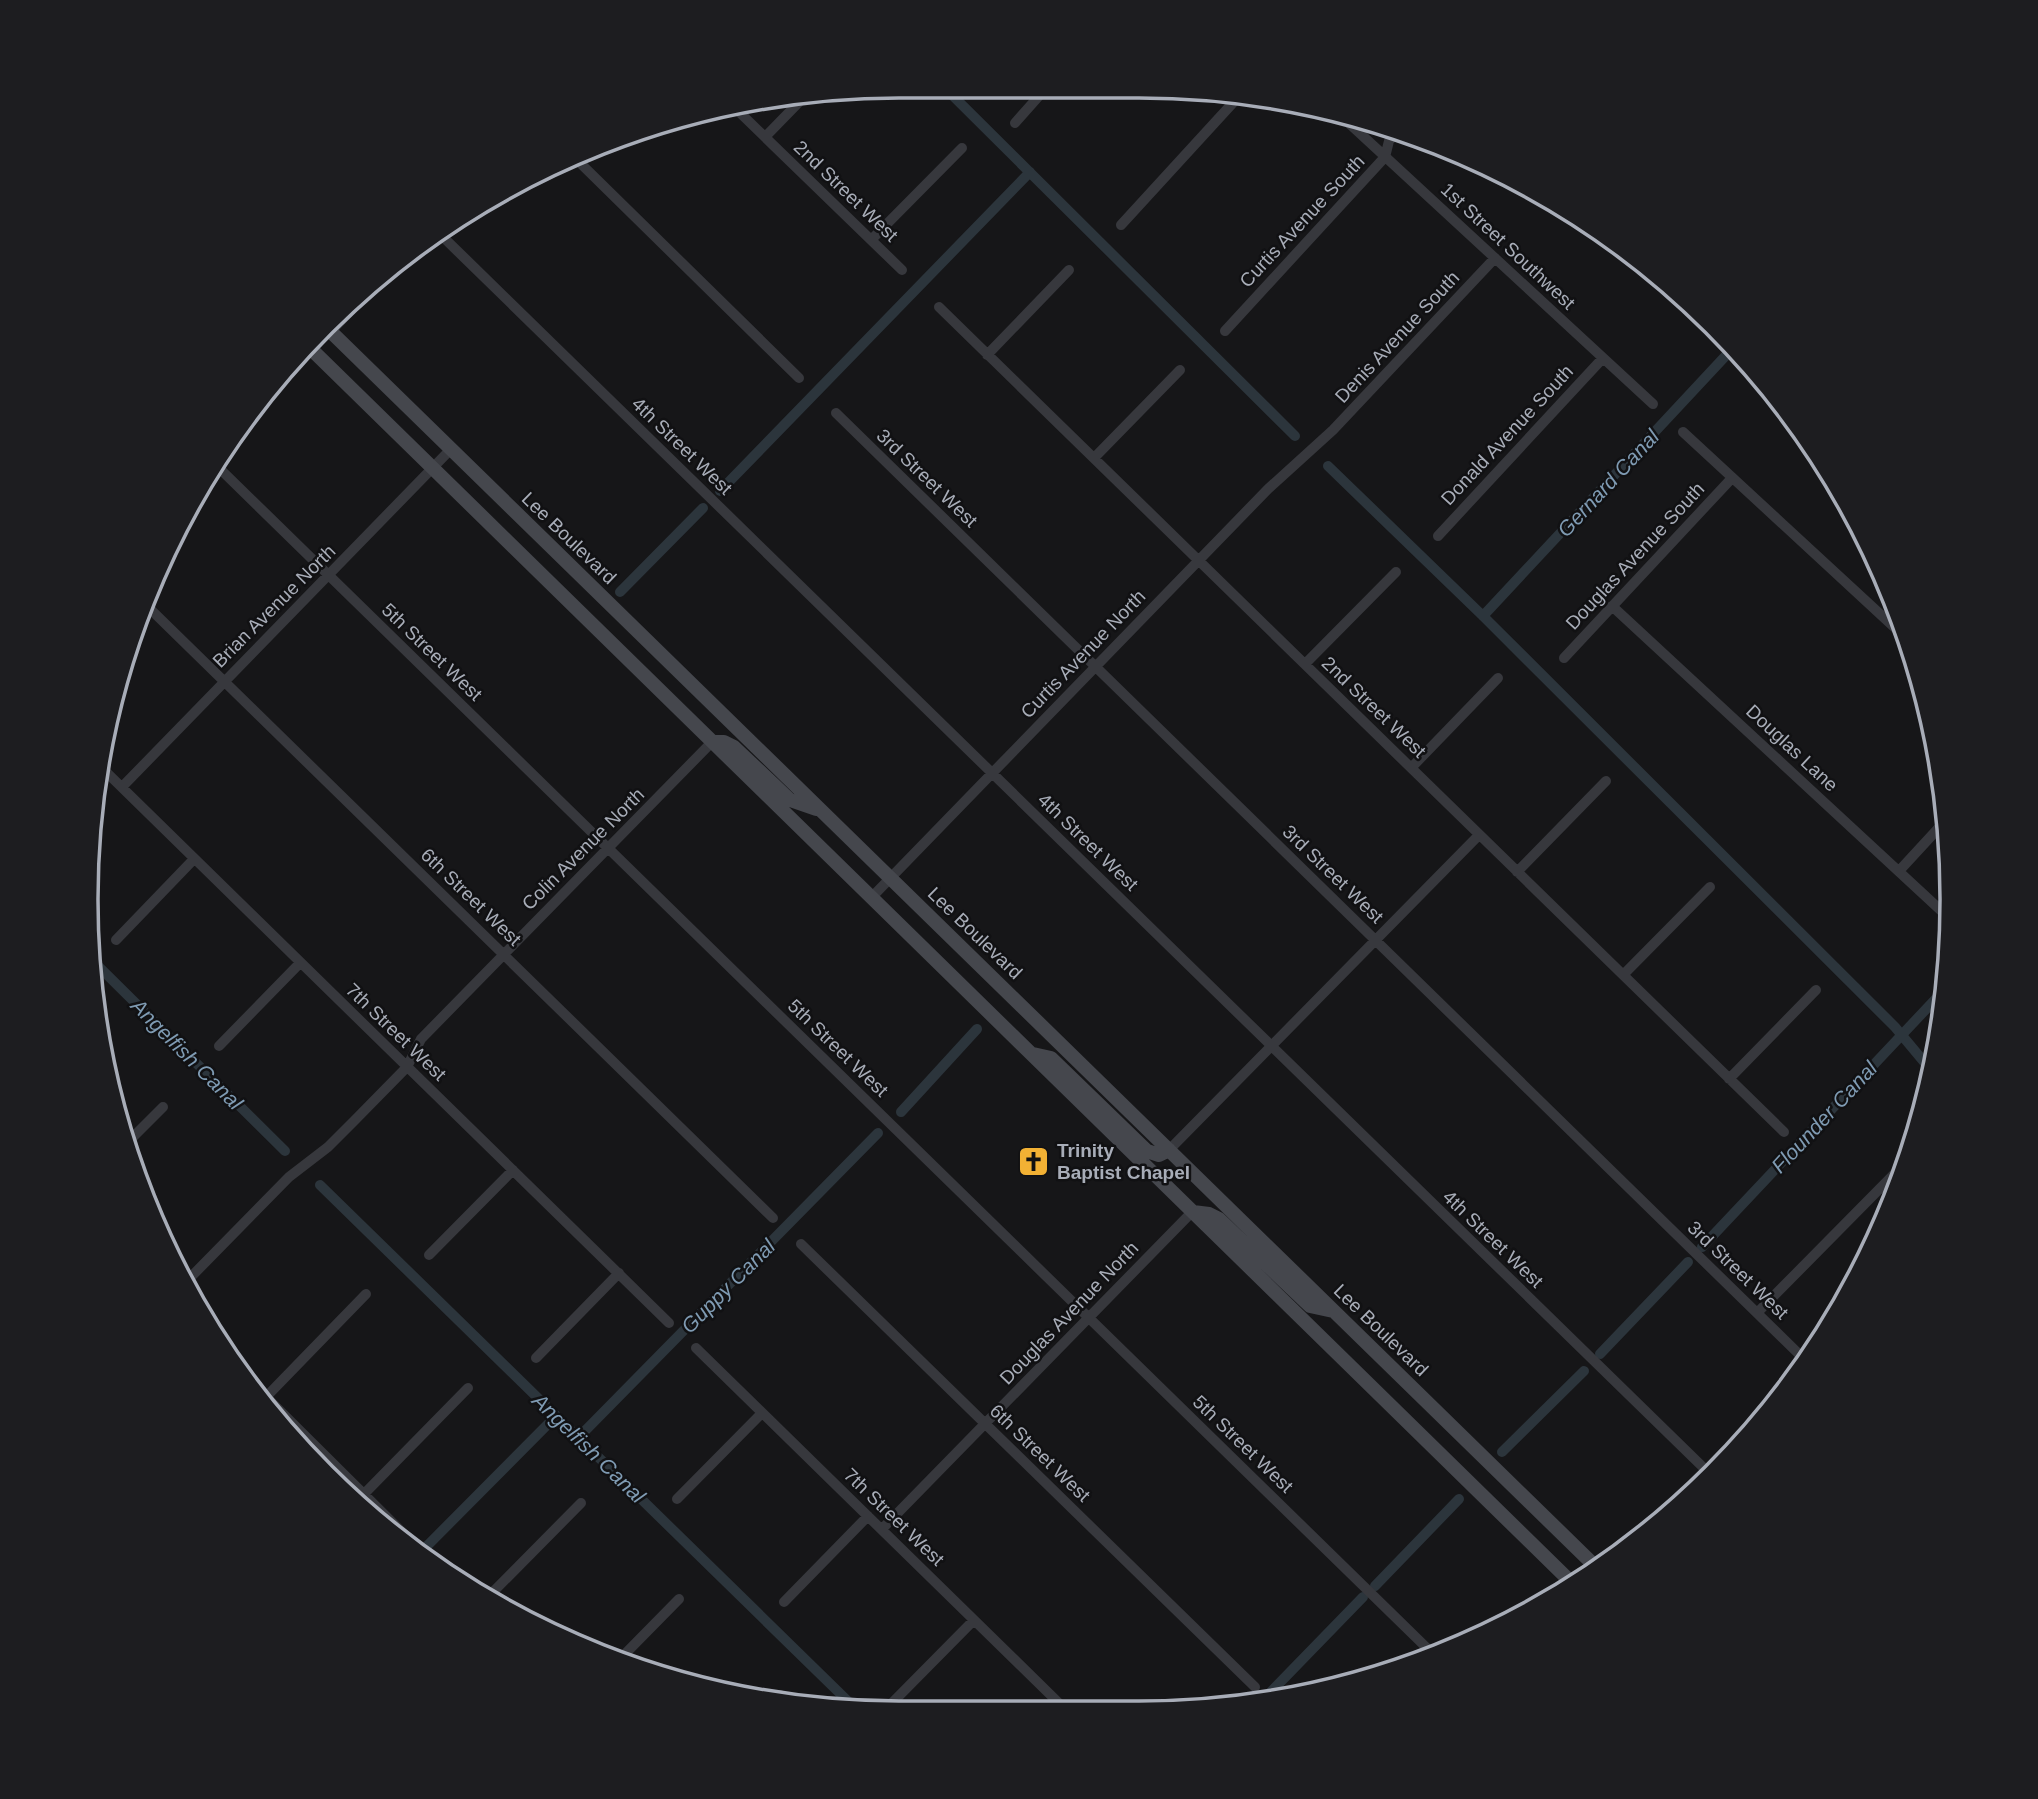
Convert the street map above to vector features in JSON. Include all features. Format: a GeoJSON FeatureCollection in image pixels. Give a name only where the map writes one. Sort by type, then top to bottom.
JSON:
{"type":"FeatureCollection","features":[{"type":"Feature","properties":{"kind":"main road","name":"Lee Boulevard"},"geometry":{"type":"LineString","coordinates":[[331,335],[1590,1561]]}},
{"type":"Feature","properties":{"kind":"main road"},"geometry":{"type":"LineString","coordinates":[[315,352],[1567,1577]]}},
{"type":"Feature","properties":{"kind":"main road"},"geometry":{"type":"LineString","coordinates":[[712,742],[724,742],[734,747],[790,800],[820,810]]}},
{"type":"Feature","properties":{"kind":"main road"},"geometry":{"type":"LineString","coordinates":[[1031,1054],[1051,1058],[1147,1151],[1159,1155],[1169,1150]]}},
{"type":"Feature","properties":{"kind":"main road"},"geometry":{"type":"LineString","coordinates":[[1193,1211],[1219,1219],[1310,1306],[1334,1311]]}},
{"type":"Feature","properties":{"kind":"street"},"geometry":{"type":"LineString","coordinates":[[1015,122],[1037,98]]}},
{"type":"Feature","properties":{"kind":"street"},"geometry":{"type":"LineString","coordinates":[[1121,225],[1232,104]]}},
{"type":"Feature","properties":{"kind":"street"},"geometry":{"type":"LineString","coordinates":[[765,137],[797,105]]}},
{"type":"Feature","properties":{"kind":"street","name":"2nd Street West"},"geometry":{"type":"LineString","coordinates":[[741,114],[902,270]]}},
{"type":"Feature","properties":{"kind":"street","name":"1st Street Southwest"},"geometry":{"type":"LineString","coordinates":[[1353,127],[1653,404]]}},
{"type":"Feature","properties":{"kind":"street","name":"Curtis Avenue South"},"geometry":{"type":"LineString","coordinates":[[1225,331],[1385,157],[1391,139]]}},
{"type":"Feature","properties":{"kind":"street"},"geometry":{"type":"LineString","coordinates":[[871,240],[962,148]]}},
{"type":"Feature","properties":{"kind":"street"},"geometry":{"type":"LineString","coordinates":[[581,165],[799,378]]}},
{"type":"Feature","properties":{"kind":"street","name":"4th Street West"},"geometry":{"type":"LineString","coordinates":[[446,239],[1703,1468]]}},
{"type":"Feature","properties":{"kind":"street","name":"Denis Avenue South"},"geometry":{"type":"LineString","coordinates":[[1324,439],[1495,258]]}},
{"type":"Feature","properties":{"kind":"street"},"geometry":{"type":"LineString","coordinates":[[987,355],[1069,270]]}},
{"type":"Feature","properties":{"kind":"street","name":"2nd Street West"},"geometry":{"type":"LineString","coordinates":[[939,307],[1784,1132]]}},
{"type":"Feature","properties":{"kind":"street","name":"Donald Avenue South"},"geometry":{"type":"LineString","coordinates":[[1438,536],[1603,358]]}},
{"type":"Feature","properties":{"kind":"street"},"geometry":{"type":"LineString","coordinates":[[1094,458],[1180,370]]}},
{"type":"Feature","properties":{"kind":"street","name":"3rd Street West"},"geometry":{"type":"LineString","coordinates":[[836,413],[1799,1354]]}},
{"type":"Feature","properties":{"kind":"street"},"geometry":{"type":"LineString","coordinates":[[1682,432],[1890,623]]}},
{"type":"Feature","properties":{"kind":"street","name":"Curtis Avenue North"},"geometry":{"type":"LineString","coordinates":[[871,898],[1274,484],[1324,439]]}},
{"type":"Feature","properties":{"kind":"street","name":"Brian Avenue North"},"geometry":{"type":"LineString","coordinates":[[122,787],[451,449]]}},
{"type":"Feature","properties":{"kind":"street","name":"5th Street West"},"geometry":{"type":"LineString","coordinates":[[222,471],[1426,1647]]}},
{"type":"Feature","properties":{"kind":"street","name":"Douglas Avenue South"},"geometry":{"type":"LineString","coordinates":[[1564,658],[1732,478]]}},
{"type":"Feature","properties":{"kind":"street"},"geometry":{"type":"LineString","coordinates":[[1305,664],[1396,572]]}},
{"type":"Feature","properties":{"kind":"street","name":"Douglas Lane"},"geometry":{"type":"LineString","coordinates":[[1612,606],[1940,909]]}},
{"type":"Feature","properties":{"kind":"street","name":"6th Street West"},"geometry":{"type":"LineString","coordinates":[[153,610],[773,1218]]}},
{"type":"Feature","properties":{"kind":"street"},"geometry":{"type":"LineString","coordinates":[[1411,768],[1498,678]]}},
{"type":"Feature","properties":{"kind":"street","name":"Colin Avenue North"},"geometry":{"type":"LineString","coordinates":[[192,1276],[289,1177],[328,1147],[407,1067],[421,1039],[712,742]]}},
{"type":"Feature","properties":{"kind":"street","name":"7th Street West"},"geometry":{"type":"LineString","coordinates":[[108,774],[669,1322]]}},
{"type":"Feature","properties":{"kind":"street"},"geometry":{"type":"LineString","coordinates":[[1517,872],[1606,781]]}},
{"type":"Feature","properties":{"kind":"street"},"geometry":{"type":"LineString","coordinates":[[1899,871],[1936,830]]}},
{"type":"Feature","properties":{"kind":"street"},"geometry":{"type":"LineString","coordinates":[[1169,1150],[1479,835]]}},
{"type":"Feature","properties":{"kind":"street"},"geometry":{"type":"LineString","coordinates":[[116,940],[194,859]]}},
{"type":"Feature","properties":{"kind":"street"},"geometry":{"type":"LineString","coordinates":[[1623,975],[1710,887]]}},
{"type":"Feature","properties":{"kind":"street"},"geometry":{"type":"LineString","coordinates":[[219,1046],[300,963]]}},
{"type":"Feature","properties":{"kind":"street"},"geometry":{"type":"LineString","coordinates":[[1729,1079],[1816,990]]}},
{"type":"Feature","properties":{"kind":"street"},"geometry":{"type":"LineString","coordinates":[[134,1136],[163,1107]]}},
{"type":"Feature","properties":{"kind":"street"},"geometry":{"type":"LineString","coordinates":[[429,1255],[513,1170]]}},
{"type":"Feature","properties":{"kind":"street"},"geometry":{"type":"LineString","coordinates":[[1757,1314],[1889,1180]]}},
{"type":"Feature","properties":{"kind":"street","name":"Douglas Avenue North"},"geometry":{"type":"LineString","coordinates":[[881,1529],[1193,1211]]}},
{"type":"Feature","properties":{"kind":"street","name":"6th Street West"},"geometry":{"type":"LineString","coordinates":[[801,1244],[1255,1687]]}},
{"type":"Feature","properties":{"kind":"street"},"geometry":{"type":"LineString","coordinates":[[536,1358],[619,1273]]}},
{"type":"Feature","properties":{"kind":"street"},"geometry":{"type":"LineString","coordinates":[[269,1393],[366,1294]]}},
{"type":"Feature","properties":{"kind":"street","name":"7th Street West"},"geometry":{"type":"LineString","coordinates":[[696,1348],[1057,1701]]}},
{"type":"Feature","properties":{"kind":"street"},"geometry":{"type":"LineString","coordinates":[[364,1494],[468,1388]]}},
{"type":"Feature","properties":{"kind":"street"},"geometry":{"type":"LineString","coordinates":[[677,1499],[762,1413]]}},
{"type":"Feature","properties":{"kind":"street"},"geometry":{"type":"LineString","coordinates":[[293,1423],[376,1506]]}},
{"type":"Feature","properties":{"kind":"street"},"geometry":{"type":"LineString","coordinates":[[494,1591],[581,1503]]}},
{"type":"Feature","properties":{"kind":"street"},"geometry":{"type":"LineString","coordinates":[[784,1602],[868,1516]]}},
{"type":"Feature","properties":{"kind":"street"},"geometry":{"type":"LineString","coordinates":[[627,1653],[680,1600]]}},
{"type":"Feature","properties":{"kind":"street"},"geometry":{"type":"LineString","coordinates":[[894,1701],[974,1620]]}},
{"type":"Feature","properties":{"kind":"waterway"},"geometry":{"type":"LineString","coordinates":[[955,98],[1295,436]]}},
{"type":"Feature","properties":{"kind":"waterway"},"geometry":{"type":"LineString","coordinates":[[720,491],[1030,172]]}},
{"type":"Feature","properties":{"kind":"waterway","name":"Gernard Canal"},"geometry":{"type":"LineString","coordinates":[[1483,616],[1726,355]]}},
{"type":"Feature","properties":{"kind":"waterway"},"geometry":{"type":"LineString","coordinates":[[1328,466],[1483,616],[1895,1027],[1924,1061]]}},
{"type":"Feature","properties":{"kind":"waterway"},"geometry":{"type":"LineString","coordinates":[[620,592],[703,508]]}},
{"type":"Feature","properties":{"kind":"waterway","name":"Angelfish Canal"},"geometry":{"type":"LineString","coordinates":[[102,970],[285,1151]]}},
{"type":"Feature","properties":{"kind":"waterway","name":"Flounder Canal"},"geometry":{"type":"LineString","coordinates":[[1702,1247],[1933,1002]]}},
{"type":"Feature","properties":{"kind":"waterway","name":"Guppy Canal"},"geometry":{"type":"LineString","coordinates":[[901,1112],[977,1029]]}},
{"type":"Feature","properties":{"kind":"waterway","name":"Guppy Canal"},"geometry":{"type":"LineString","coordinates":[[577,1439],[878,1133]]}},
{"type":"Feature","properties":{"kind":"waterway","name":"Angelfish Canal"},"geometry":{"type":"LineString","coordinates":[[320,1185],[846,1699]]}},
{"type":"Feature","properties":{"kind":"waterway","name":"Flounder Canal"},"geometry":{"type":"LineString","coordinates":[[1600,1354],[1688,1262]]}},
{"type":"Feature","properties":{"kind":"waterway","name":"Flounder Canal"},"geometry":{"type":"LineString","coordinates":[[1502,1452],[1584,1371]]}},
{"type":"Feature","properties":{"kind":"waterway"},"geometry":{"type":"LineString","coordinates":[[427,1546],[555,1417]]}},
{"type":"Feature","properties":{"kind":"waterway","name":"Flounder Canal"},"geometry":{"type":"LineString","coordinates":[[1375,1586],[1459,1499]]}},
{"type":"Feature","properties":{"kind":"waterway","name":"Flounder Canal"},"geometry":{"type":"LineString","coordinates":[[1273,1689],[1363,1597]]}},
{"type":"Feature","properties":{"kind":"place","name":"Trinity Baptist Chapel"},"geometry":{"type":"Point","coordinates":[1034,1161]}}]}
